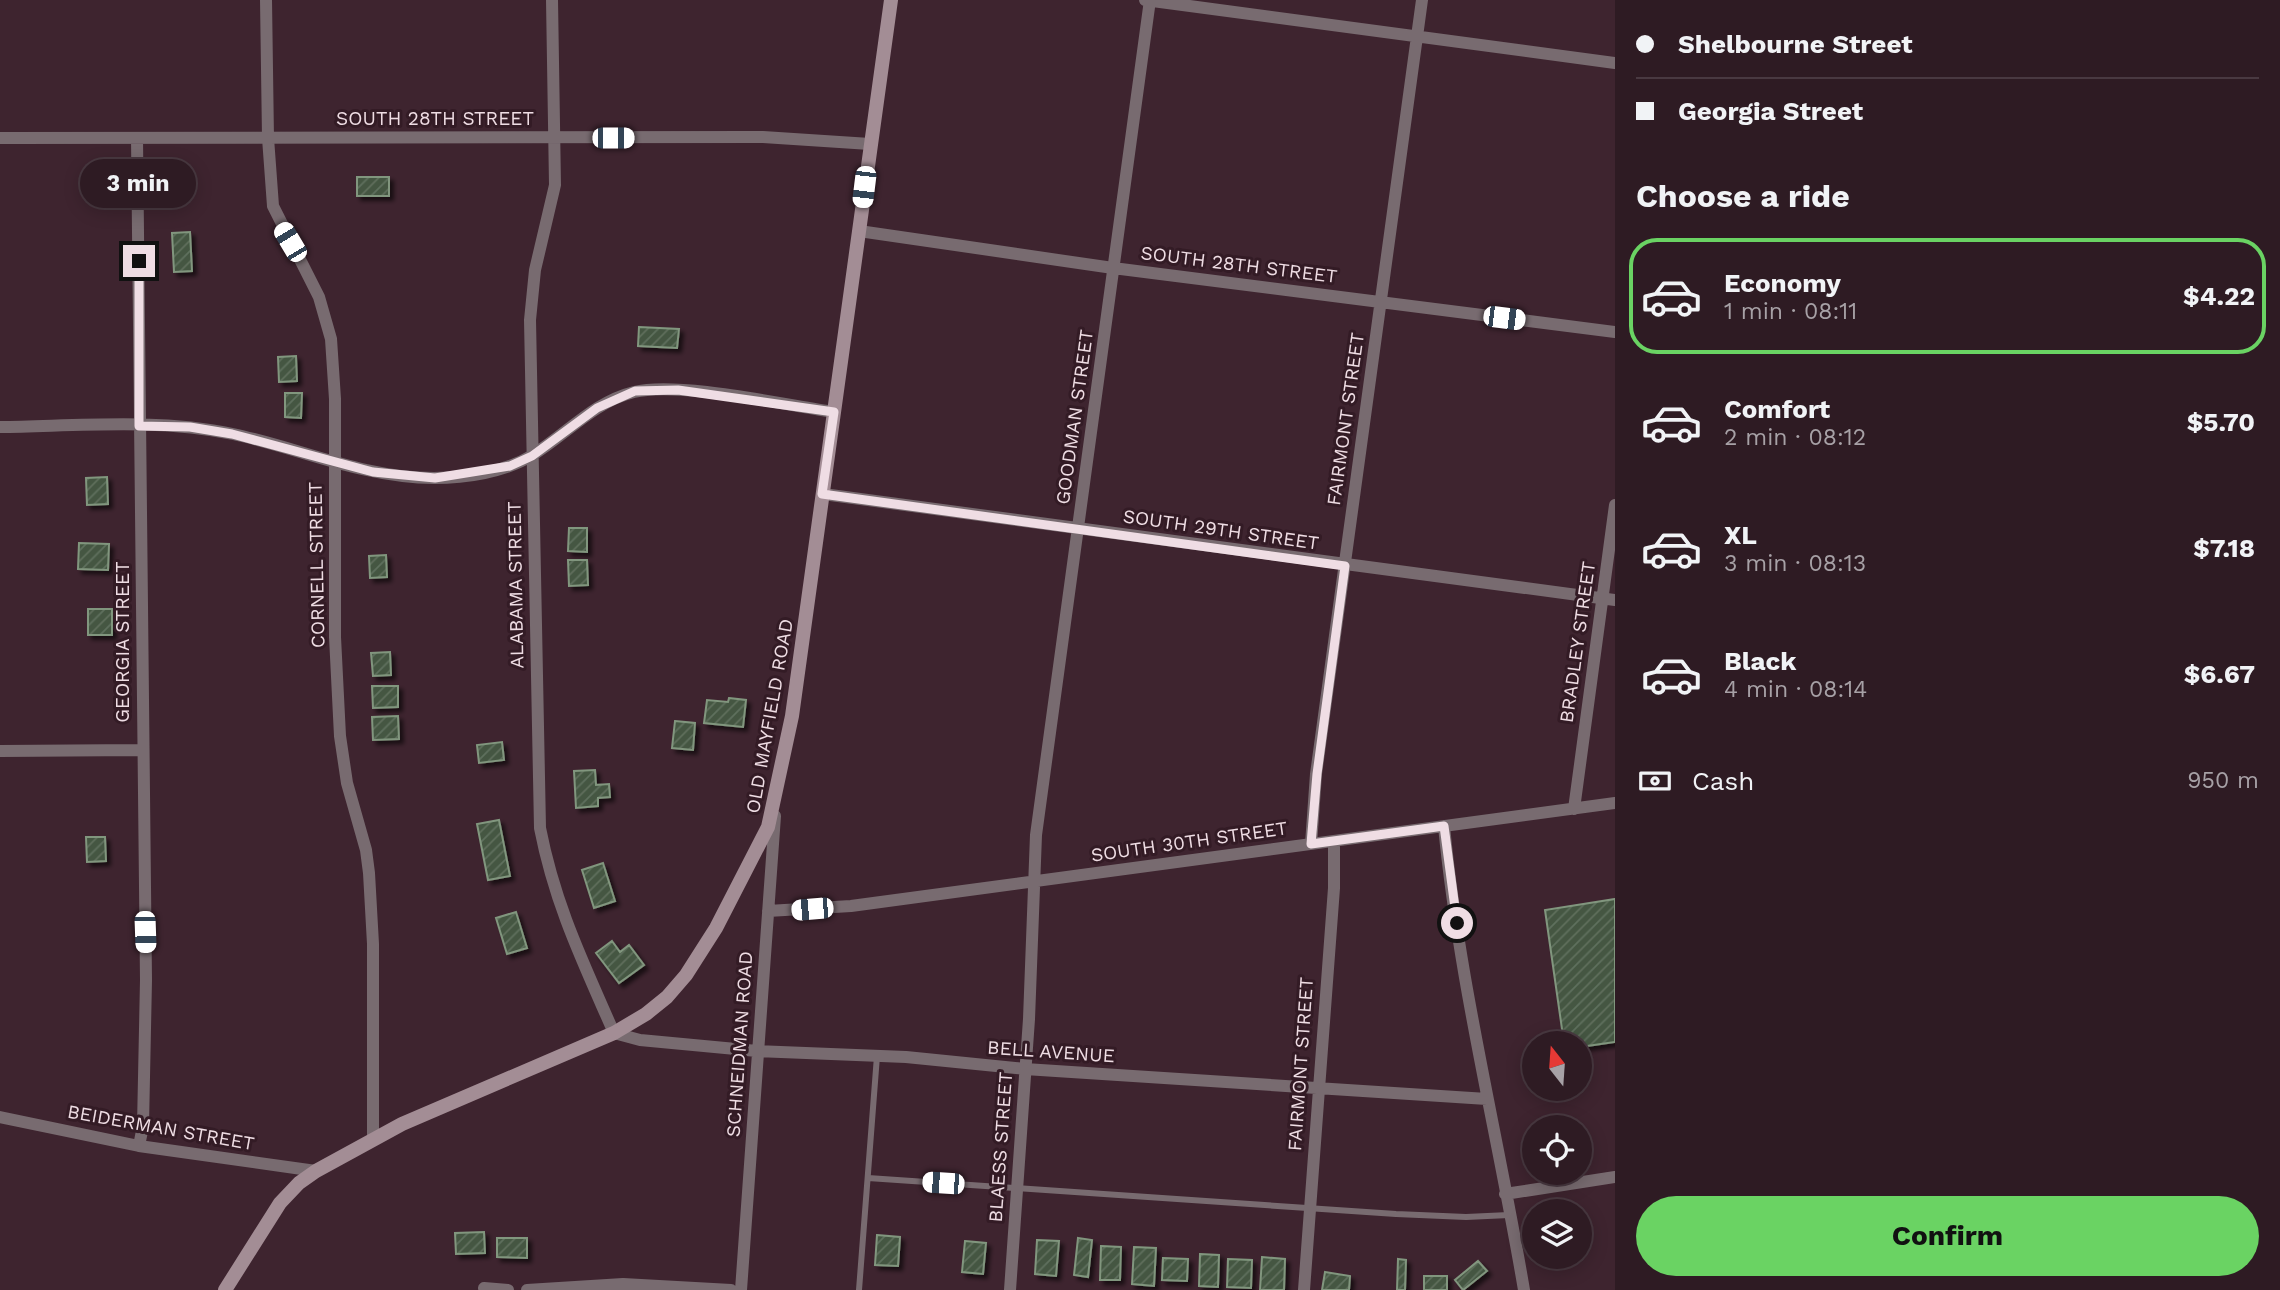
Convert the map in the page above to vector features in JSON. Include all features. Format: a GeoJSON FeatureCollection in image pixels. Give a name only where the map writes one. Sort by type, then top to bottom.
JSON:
{"type":"FeatureCollection","features":[{"type":"Feature","properties":{"kind":"main road","name":"OLD MAYFIELD ROAD"},"geometry":{"type":"LineString","coordinates":[[225,1290],[280,1203],[299,1183],[316,1171],[373,1139],[614,1033],[646,1014],[686,975],[757,853],[775,801],[792,716],[891,0]]}},
{"type":"Feature","properties":{"kind":"street","name":"CORNELL STREET"},"geometry":{"type":"LineString","coordinates":[[266,0],[268,138],[273,206],[319,298],[331,339],[335,637],[340,736],[347,783],[366,850],[370,885],[373,1139]]}},
{"type":"Feature","properties":{"kind":"street","name":"ALABAMA STREET"},"geometry":{"type":"LineString","coordinates":[[552,0],[556,138],[553,204],[531,295],[540,828],[548,872],[569,933],[614,1033]]}},
{"type":"Feature","properties":{"kind":"street"},"geometry":{"type":"LineString","coordinates":[[1148,0],[1615,62]]}},
{"type":"Feature","properties":{"kind":"street","name":"GOODMAN STREET"},"geometry":{"type":"LineString","coordinates":[[1032,881],[1037,822],[1114,268],[1148,0]]}},
{"type":"Feature","properties":{"kind":"street","name":"FAIRMONT STREET"},"geometry":{"type":"LineString","coordinates":[[1311,844],[1317,774],[1422,0]]}},
{"type":"Feature","properties":{"kind":"street","name":"SOUTH 28TH STREET"},"geometry":{"type":"LineString","coordinates":[[0,138],[763,137],[870,144]]}},
{"type":"Feature","properties":{"kind":"street","name":"GEORGIA STREET"},"geometry":{"type":"LineString","coordinates":[[136,138],[141,750],[146,981],[143,1126],[139,1146]]}},
{"type":"Feature","properties":{"kind":"street","name":"SOUTH 28TH STREET"},"geometry":{"type":"LineString","coordinates":[[859,231],[1114,268],[1615,332]]}},
{"type":"Feature","properties":{"kind":"street"},"geometry":{"type":"LineString","coordinates":[[0,427],[190,427],[232,434],[334,463],[392,476],[435,478],[499,469],[532,456],[597,408],[635,391],[678,390],[834,412]]}},
{"type":"Feature","properties":{"kind":"street","name":"SOUTH 29TH STREET"},"geometry":{"type":"LineString","coordinates":[[822,494],[1345,566],[1610,599]]}},
{"type":"Feature","properties":{"kind":"street","name":"BRADLEY STREET"},"geometry":{"type":"LineString","coordinates":[[1574,809],[1576,784],[1610,599],[1615,505]]}},
{"type":"Feature","properties":{"kind":"street"},"geometry":{"type":"LineString","coordinates":[[0,751],[141,750]]}},
{"type":"Feature","properties":{"kind":"street","name":"SCHNEIDMAN ROAD"},"geometry":{"type":"LineString","coordinates":[[741,1290],[775,801]]}},
{"type":"Feature","properties":{"kind":"street","name":"SOUTH 30TH STREET"},"geometry":{"type":"LineString","coordinates":[[768,911],[851,905],[1615,803]]}},
{"type":"Feature","properties":{"kind":"street"},"geometry":{"type":"LineString","coordinates":[[1444,826],[1457,923],[1487,1099],[1524,1290]]}},
{"type":"Feature","properties":{"kind":"street","name":"FAIRMONT STREET"},"geometry":{"type":"LineString","coordinates":[[1304,1290],[1308,1207],[1334,888],[1334,841]]}},
{"type":"Feature","properties":{"kind":"street","name":"BLAESS STREET"},"geometry":{"type":"LineString","coordinates":[[1010,1290],[1033,929],[1032,881]]}},
{"type":"Feature","properties":{"kind":"street","name":"BELL AVENUE"},"geometry":{"type":"LineString","coordinates":[[614,1033],[640,1040],[757,1051],[877,1056],[1025,1069],[1487,1099]]}},
{"type":"Feature","properties":{"kind":"street","name":"BEIDERMAN STREET"},"geometry":{"type":"LineString","coordinates":[[0,1117],[139,1146],[316,1171]]}},
{"type":"Feature","properties":{"kind":"street"},"geometry":{"type":"LineString","coordinates":[[1505,1194],[1615,1177]]}},
{"type":"Feature","properties":{"kind":"street"},"geometry":{"type":"LineString","coordinates":[[527,1290],[623,1284],[731,1290]]}},
{"type":"Feature","properties":{"kind":"street"},"geometry":{"type":"LineString","coordinates":[[484,1288],[508,1290]]}},
{"type":"Feature","properties":{"kind":"lane"},"geometry":{"type":"LineString","coordinates":[[859,1290],[877,1056]]}},
{"type":"Feature","properties":{"kind":"lane"},"geometry":{"type":"LineString","coordinates":[[868,1178],[1431,1216],[1509,1215]]}},
{"type":"Feature","properties":{"kind":"building"},"geometry":{"type":"Polygon","coordinates":[[[357,177],[389,177],[389,196],[357,196],[357,177]]]}},
{"type":"Feature","properties":{"kind":"building"},"geometry":{"type":"Polygon","coordinates":[[[190,232],[192,271],[174,272],[172,233],[190,232]]]}},
{"type":"Feature","properties":{"kind":"building"},"geometry":{"type":"Polygon","coordinates":[[[639,327],[679,329],[677,348],[638,346],[639,327]]]}},
{"type":"Feature","properties":{"kind":"building"},"geometry":{"type":"Polygon","coordinates":[[[296,356],[297,381],[279,382],[278,357],[296,356]]]}},
{"type":"Feature","properties":{"kind":"building"},"geometry":{"type":"Polygon","coordinates":[[[285,393],[302,393],[301,418],[285,417],[285,393]]]}},
{"type":"Feature","properties":{"kind":"building"},"geometry":{"type":"Polygon","coordinates":[[[107,477],[108,504],[87,505],[86,478],[107,477]]]}},
{"type":"Feature","properties":{"kind":"building"},"geometry":{"type":"Polygon","coordinates":[[[569,528],[587,528],[587,552],[568,551],[569,528]]]}},
{"type":"Feature","properties":{"kind":"building"},"geometry":{"type":"Polygon","coordinates":[[[79,543],[109,544],[108,570],[78,569],[79,543]]]}},
{"type":"Feature","properties":{"kind":"building"},"geometry":{"type":"Polygon","coordinates":[[[386,555],[387,577],[370,578],[369,556],[386,555]]]}},
{"type":"Feature","properties":{"kind":"building"},"geometry":{"type":"Polygon","coordinates":[[[568,560],[587,560],[588,585],[569,586],[568,560]]]}},
{"type":"Feature","properties":{"kind":"building"},"geometry":{"type":"Polygon","coordinates":[[[88,609],[112,609],[112,635],[88,635],[88,609]]]}},
{"type":"Feature","properties":{"kind":"building"},"geometry":{"type":"Polygon","coordinates":[[[390,652],[391,675],[373,676],[371,653],[390,652]]]}},
{"type":"Feature","properties":{"kind":"building"},"geometry":{"type":"Polygon","coordinates":[[[372,686],[398,686],[398,707],[373,708],[372,686]]]}},
{"type":"Feature","properties":{"kind":"building"},"geometry":{"type":"Polygon","coordinates":[[[729,698],[746,700],[743,727],[704,723],[707,700],[728,702],[729,698]]]}},
{"type":"Feature","properties":{"kind":"building"},"geometry":{"type":"Polygon","coordinates":[[[398,716],[399,739],[373,740],[372,717],[398,716]]]}},
{"type":"Feature","properties":{"kind":"building"},"geometry":{"type":"Polygon","coordinates":[[[675,721],[695,723],[693,750],[672,748],[675,721]]]}},
{"type":"Feature","properties":{"kind":"building"},"geometry":{"type":"Polygon","coordinates":[[[502,742],[504,760],[479,763],[477,745],[502,742]]]}},
{"type":"Feature","properties":{"kind":"building"},"geometry":{"type":"Polygon","coordinates":[[[595,770],[596,785],[609,784],[610,797],[598,798],[598,806],[576,808],[574,771],[595,770]]]}},
{"type":"Feature","properties":{"kind":"building"},"geometry":{"type":"Polygon","coordinates":[[[499,820],[510,876],[488,880],[477,824],[499,820]]]}},
{"type":"Feature","properties":{"kind":"building"},"geometry":{"type":"Polygon","coordinates":[[[86,837],[105,837],[106,861],[87,862],[86,837]]]}},
{"type":"Feature","properties":{"kind":"building"},"geometry":{"type":"Polygon","coordinates":[[[603,863],[615,901],[594,908],[582,870],[603,863]]]}},
{"type":"Feature","properties":{"kind":"building"},"geometry":{"type":"Polygon","coordinates":[[[1615,899],[1615,1042],[1592,1045],[1592,1031],[1562,1031],[1545,910],[1615,899]]]}},
{"type":"Feature","properties":{"kind":"building"},"geometry":{"type":"Polygon","coordinates":[[[516,912],[527,948],[507,954],[496,918],[516,912]]]}},
{"type":"Feature","properties":{"kind":"building"},"geometry":{"type":"Polygon","coordinates":[[[612,941],[620,952],[629,945],[644,965],[619,983],[596,953],[612,941]]]}},
{"type":"Feature","properties":{"kind":"building"},"geometry":{"type":"Polygon","coordinates":[[[484,1232],[485,1253],[456,1254],[455,1233],[484,1232]]]}},
{"type":"Feature","properties":{"kind":"building"},"geometry":{"type":"Polygon","coordinates":[[[877,1235],[900,1237],[898,1266],[875,1265],[877,1235]]]}},
{"type":"Feature","properties":{"kind":"building"},"geometry":{"type":"Polygon","coordinates":[[[497,1238],[527,1238],[527,1258],[497,1257],[497,1238]]]}},
{"type":"Feature","properties":{"kind":"building"},"geometry":{"type":"Polygon","coordinates":[[[1078,1238],[1092,1240],[1088,1277],[1074,1275],[1078,1238]]]}},
{"type":"Feature","properties":{"kind":"building"},"geometry":{"type":"Polygon","coordinates":[[[1037,1240],[1059,1241],[1056,1276],[1035,1274],[1037,1240]]]}},
{"type":"Feature","properties":{"kind":"building"},"geometry":{"type":"Polygon","coordinates":[[[965,1241],[986,1243],[983,1274],[962,1272],[965,1241]]]}},
{"type":"Feature","properties":{"kind":"building"},"geometry":{"type":"Polygon","coordinates":[[[1101,1246],[1121,1247],[1120,1280],[1100,1280],[1101,1246]]]}},
{"type":"Feature","properties":{"kind":"building"},"geometry":{"type":"Polygon","coordinates":[[[1134,1247],[1156,1248],[1154,1286],[1132,1284],[1134,1247]]]}},
{"type":"Feature","properties":{"kind":"building"},"geometry":{"type":"Polygon","coordinates":[[[1200,1254],[1219,1255],[1218,1287],[1199,1286],[1200,1254]]]}},
{"type":"Feature","properties":{"kind":"building"},"geometry":{"type":"Polygon","coordinates":[[[1262,1257],[1285,1259],[1284,1290],[1260,1290],[1262,1257]]]}},
{"type":"Feature","properties":{"kind":"building"},"geometry":{"type":"Polygon","coordinates":[[[1163,1258],[1188,1259],[1187,1281],[1162,1280],[1163,1258]]]}},
{"type":"Feature","properties":{"kind":"building"},"geometry":{"type":"Polygon","coordinates":[[[1228,1259],[1252,1260],[1251,1288],[1227,1287],[1228,1259]]]}},
{"type":"Feature","properties":{"kind":"building"},"geometry":{"type":"Polygon","coordinates":[[[1398,1259],[1406,1260],[1405,1290],[1397,1290],[1398,1259]]]}},
{"type":"Feature","properties":{"kind":"building"},"geometry":{"type":"Polygon","coordinates":[[[1478,1261],[1487,1271],[1463,1290],[1455,1280],[1478,1261]]]}},
{"type":"Feature","properties":{"kind":"building"},"geometry":{"type":"Polygon","coordinates":[[[1325,1272],[1350,1276],[1349,1290],[1322,1290],[1325,1272]]]}},
{"type":"Feature","properties":{"kind":"building"},"geometry":{"type":"Polygon","coordinates":[[[1424,1276],[1447,1276],[1447,1290],[1424,1290],[1424,1276]]]}},
{"type":"Feature","properties":{"kind":"route"},"geometry":{"type":"LineString","coordinates":[[139,261],[139,426],[190,427],[232,434],[275,444],[334,463],[392,476],[456,477],[510,466],[532,456],[568,428],[615,398],[635,391],[678,390],[834,412],[822,494],[1345,566],[1317,774],[1311,844],[1444,826],[1457,923]]}}]}
